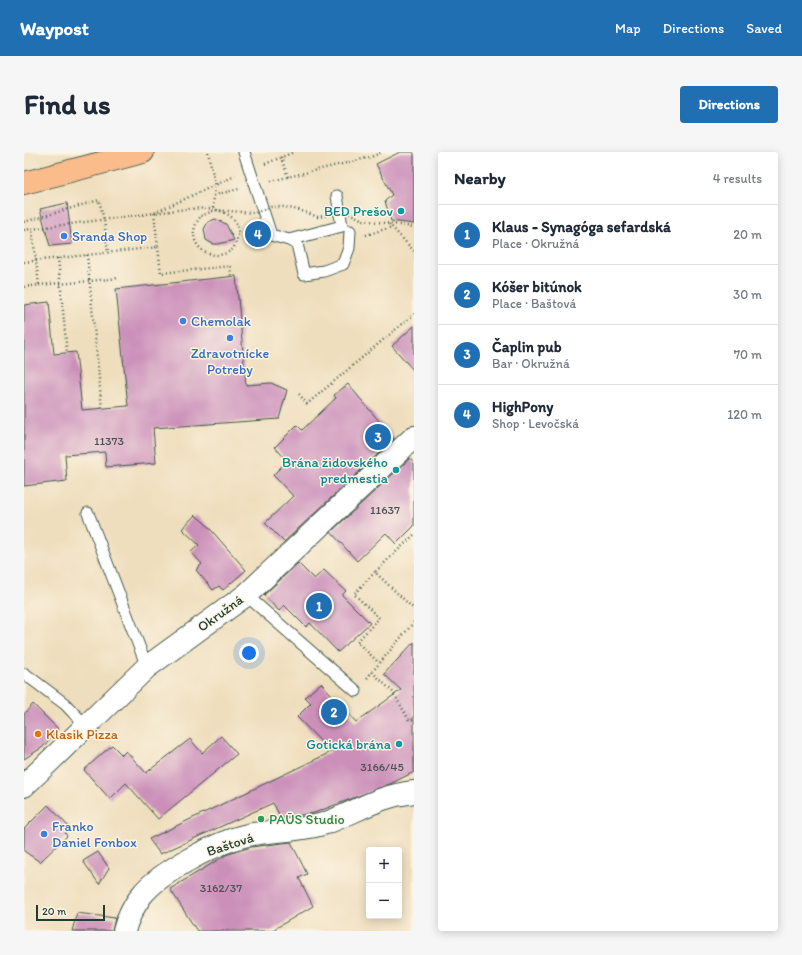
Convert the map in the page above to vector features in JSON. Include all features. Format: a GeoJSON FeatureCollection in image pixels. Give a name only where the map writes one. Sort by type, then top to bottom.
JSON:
{"type":"FeatureCollection","features":[{"type":"Feature","properties":{"kind":"main road"},"geometry":{"type":"LineString","coordinates":[[24,183],[143,152]]}},
{"type":"Feature","properties":{"kind":"street","name":"Okružná"},"geometry":{"type":"LineString","coordinates":[[24,786],[147,667],[246,595],[414,437]]}},
{"type":"Feature","properties":{"kind":"street","name":"Baštová"},"geometry":{"type":"LineString","coordinates":[[124,931],[126,922],[142,895],[167,873],[207,850],[247,835],[325,823],[368,803],[395,794],[414,792]]}},
{"type":"Feature","properties":{"kind":"lane"},"geometry":{"type":"LineString","coordinates":[[244,152],[272,235],[290,240],[297,244],[304,274],[324,271],[343,264],[349,248],[350,231]]}},
{"type":"Feature","properties":{"kind":"lane"},"geometry":{"type":"LineString","coordinates":[[290,240],[342,226],[337,196]]}},
{"type":"Feature","properties":{"kind":"lane"},"geometry":{"type":"LineString","coordinates":[[88,513],[147,667]]}},
{"type":"Feature","properties":{"kind":"lane"},"geometry":{"type":"LineString","coordinates":[[246,595],[356,690]]}},
{"type":"Feature","properties":{"kind":"lane"},"geometry":{"type":"LineString","coordinates":[[25,674],[65,704],[86,726]]}},
{"type":"Feature","properties":{"kind":"path"},"geometry":{"type":"LineString","coordinates":[[208,152],[216,184],[213,208]]}},
{"type":"Feature","properties":{"kind":"path"},"geometry":{"type":"LineString","coordinates":[[214,195],[371,157],[379,152]]}},
{"type":"Feature","properties":{"kind":"path"},"geometry":{"type":"LineString","coordinates":[[281,157],[288,177]]}},
{"type":"Feature","properties":{"kind":"path"},"geometry":{"type":"LineString","coordinates":[[154,213],[216,184]]}},
{"type":"Feature","properties":{"kind":"path"},"geometry":{"type":"LineString","coordinates":[[24,222],[99,200],[104,220],[108,253]]}},
{"type":"Feature","properties":{"kind":"path"},"geometry":{"type":"LineString","coordinates":[[24,230],[154,213],[213,208],[228,214],[233,218],[238,228],[236,244],[233,249],[224,254],[215,255],[205,252],[195,242],[194,225],[201,216],[215,210],[255,213],[272,207],[283,207],[299,210],[318,217],[342,213],[351,214],[363,220],[414,227]]}},
{"type":"Feature","properties":{"kind":"path"},"geometry":{"type":"LineString","coordinates":[[154,213],[161,273],[230,266],[231,277]]}},
{"type":"Feature","properties":{"kind":"path"},"geometry":{"type":"LineString","coordinates":[[362,236],[391,225]]}},
{"type":"Feature","properties":{"kind":"path"},"geometry":{"type":"LineString","coordinates":[[391,225],[414,251]]}},
{"type":"Feature","properties":{"kind":"path"},"geometry":{"type":"LineString","coordinates":[[32,229],[39,285]]}},
{"type":"Feature","properties":{"kind":"path"},"geometry":{"type":"LineString","coordinates":[[24,262],[158,248]]}},
{"type":"Feature","properties":{"kind":"path"},"geometry":{"type":"LineString","coordinates":[[87,255],[102,408]]}},
{"type":"Feature","properties":{"kind":"path"},"geometry":{"type":"LineString","coordinates":[[58,258],[67,353]]}},
{"type":"Feature","properties":{"kind":"path"},"geometry":{"type":"LineString","coordinates":[[24,286],[119,278]]}},
{"type":"Feature","properties":{"kind":"path"},"geometry":{"type":"LineString","coordinates":[[299,394],[308,404],[414,314]]}},
{"type":"Feature","properties":{"kind":"path"},"geometry":{"type":"LineString","coordinates":[[380,663],[357,642],[379,618],[354,594],[414,535]]}},
{"type":"Feature","properties":{"kind":"path"},"geometry":{"type":"LineString","coordinates":[[375,572],[414,609]]}},
{"type":"Feature","properties":{"kind":"path"},"geometry":{"type":"LineString","coordinates":[[356,690],[414,622]]}},
{"type":"Feature","properties":{"kind":"path"},"geometry":{"type":"LineString","coordinates":[[372,672],[393,692],[409,720],[414,719]]}},
{"type":"Feature","properties":{"kind":"building"},"geometry":{"type":"Polygon","coordinates":[[[400,152],[414,152],[414,224],[391,221],[385,201],[392,195],[376,164],[400,152]]]}},
{"type":"Feature","properties":{"kind":"building"},"geometry":{"type":"Polygon","coordinates":[[[67,203],[72,244],[50,246],[40,209],[67,203]]]}},
{"type":"Feature","properties":{"kind":"building"},"geometry":{"type":"Polygon","coordinates":[[[215,219],[226,224],[234,240],[213,244],[206,240],[204,229],[208,222],[215,219]]]}},
{"type":"Feature","properties":{"kind":"building"},"geometry":{"type":"Polygon","coordinates":[[[236,276],[246,385],[271,383],[287,390],[279,419],[153,428],[156,463],[106,467],[105,452],[65,455],[67,481],[24,486],[24,305],[49,302],[54,354],[76,352],[82,410],[128,406],[116,289],[236,276]]]}},
{"type":"Feature","properties":{"kind":"building"},"geometry":{"type":"Polygon","coordinates":[[[414,326],[414,371],[392,346],[414,326]]]}},
{"type":"Feature","properties":{"kind":"building"},"geometry":{"type":"Polygon","coordinates":[[[348,384],[394,439],[284,542],[265,523],[293,496],[273,475],[287,461],[275,447],[297,425],[302,430],[336,398],[334,395],[348,384]]]}},
{"type":"Feature","properties":{"kind":"building"},"geometry":{"type":"Polygon","coordinates":[[[410,458],[414,464],[414,526],[396,544],[386,533],[357,561],[331,532],[410,458]]]}},
{"type":"Feature","properties":{"kind":"building"},"geometry":{"type":"Polygon","coordinates":[[[195,515],[205,523],[246,570],[223,590],[219,586],[213,590],[196,570],[202,564],[191,552],[199,545],[182,529],[195,515]]]}},
{"type":"Feature","properties":{"kind":"building"},"geometry":{"type":"Polygon","coordinates":[[[298,563],[314,579],[324,570],[346,591],[342,595],[370,623],[338,652],[310,623],[306,627],[284,605],[279,611],[264,595],[298,563]]]}},
{"type":"Feature","properties":{"kind":"building"},"geometry":{"type":"Polygon","coordinates":[[[414,642],[414,772],[390,784],[314,813],[281,818],[273,803],[160,854],[149,839],[331,752],[297,717],[311,703],[305,697],[321,683],[356,722],[401,690],[384,674],[414,642]]]}},
{"type":"Feature","properties":{"kind":"building","name":"Klasik Pizza"},"geometry":{"type":"Polygon","coordinates":[[[33,704],[58,729],[43,747],[24,759],[24,714],[33,704]]]}},
{"type":"Feature","properties":{"kind":"building"},"geometry":{"type":"Polygon","coordinates":[[[221,736],[237,754],[158,819],[126,783],[110,799],[84,770],[112,745],[122,755],[126,751],[146,773],[190,739],[202,753],[221,736]]]}},
{"type":"Feature","properties":{"kind":"building"},"geometry":{"type":"Polygon","coordinates":[[[48,805],[70,828],[65,833],[67,836],[40,862],[24,851],[24,829],[48,805]]]}},
{"type":"Feature","properties":{"kind":"building"},"geometry":{"type":"Polygon","coordinates":[[[291,842],[307,874],[299,878],[313,906],[271,931],[197,931],[170,889],[226,855],[251,847],[291,842]]]}},
{"type":"Feature","properties":{"kind":"building"},"geometry":{"type":"Polygon","coordinates":[[[98,852],[109,868],[99,884],[83,861],[98,852]]]}},
{"type":"Feature","properties":{"kind":"building"},"geometry":{"type":"Polygon","coordinates":[[[77,913],[115,918],[112,931],[72,931],[77,913]]]}},
{"type":"Feature","properties":{"kind":"place","name":"BED Prešov"},"geometry":{"type":"Point","coordinates":[401,211]}},
{"type":"Feature","properties":{"kind":"place","name":"HighPony"},"geometry":{"type":"Point","coordinates":[258,234]}},
{"type":"Feature","properties":{"kind":"place","name":"Sranda Shop"},"geometry":{"type":"Point","coordinates":[64,236]}},
{"type":"Feature","properties":{"kind":"place","name":"Chemolak"},"geometry":{"type":"Point","coordinates":[183,321]}},
{"type":"Feature","properties":{"kind":"place","name":"Zdravotnícke Potreby"},"geometry":{"type":"Point","coordinates":[230,338]}},
{"type":"Feature","properties":{"kind":"place","name":"Čaplin pub"},"geometry":{"type":"Point","coordinates":[378,437]}},
{"type":"Feature","properties":{"kind":"place","name":"Brána židovského predmestia"},"geometry":{"type":"Point","coordinates":[396,470]}},
{"type":"Feature","properties":{"kind":"place","name":"Klaus - Synagóga sefardská"},"geometry":{"type":"Point","coordinates":[319,606]}},
{"type":"Feature","properties":{"kind":"place","name":"Kóšer bitúnok"},"geometry":{"type":"Point","coordinates":[334,712]}},
{"type":"Feature","properties":{"kind":"place","name":"Klasik Pizza"},"geometry":{"type":"Point","coordinates":[38,734]}},
{"type":"Feature","properties":{"kind":"place","name":"Gotická brána"},"geometry":{"type":"Point","coordinates":[399,744]}},
{"type":"Feature","properties":{"kind":"place","name":"PAŪS Studio"},"geometry":{"type":"Point","coordinates":[261,819]}},
{"type":"Feature","properties":{"kind":"place","name":"Franko Daniel Fonbox"},"geometry":{"type":"Point","coordinates":[44,834]}}]}
